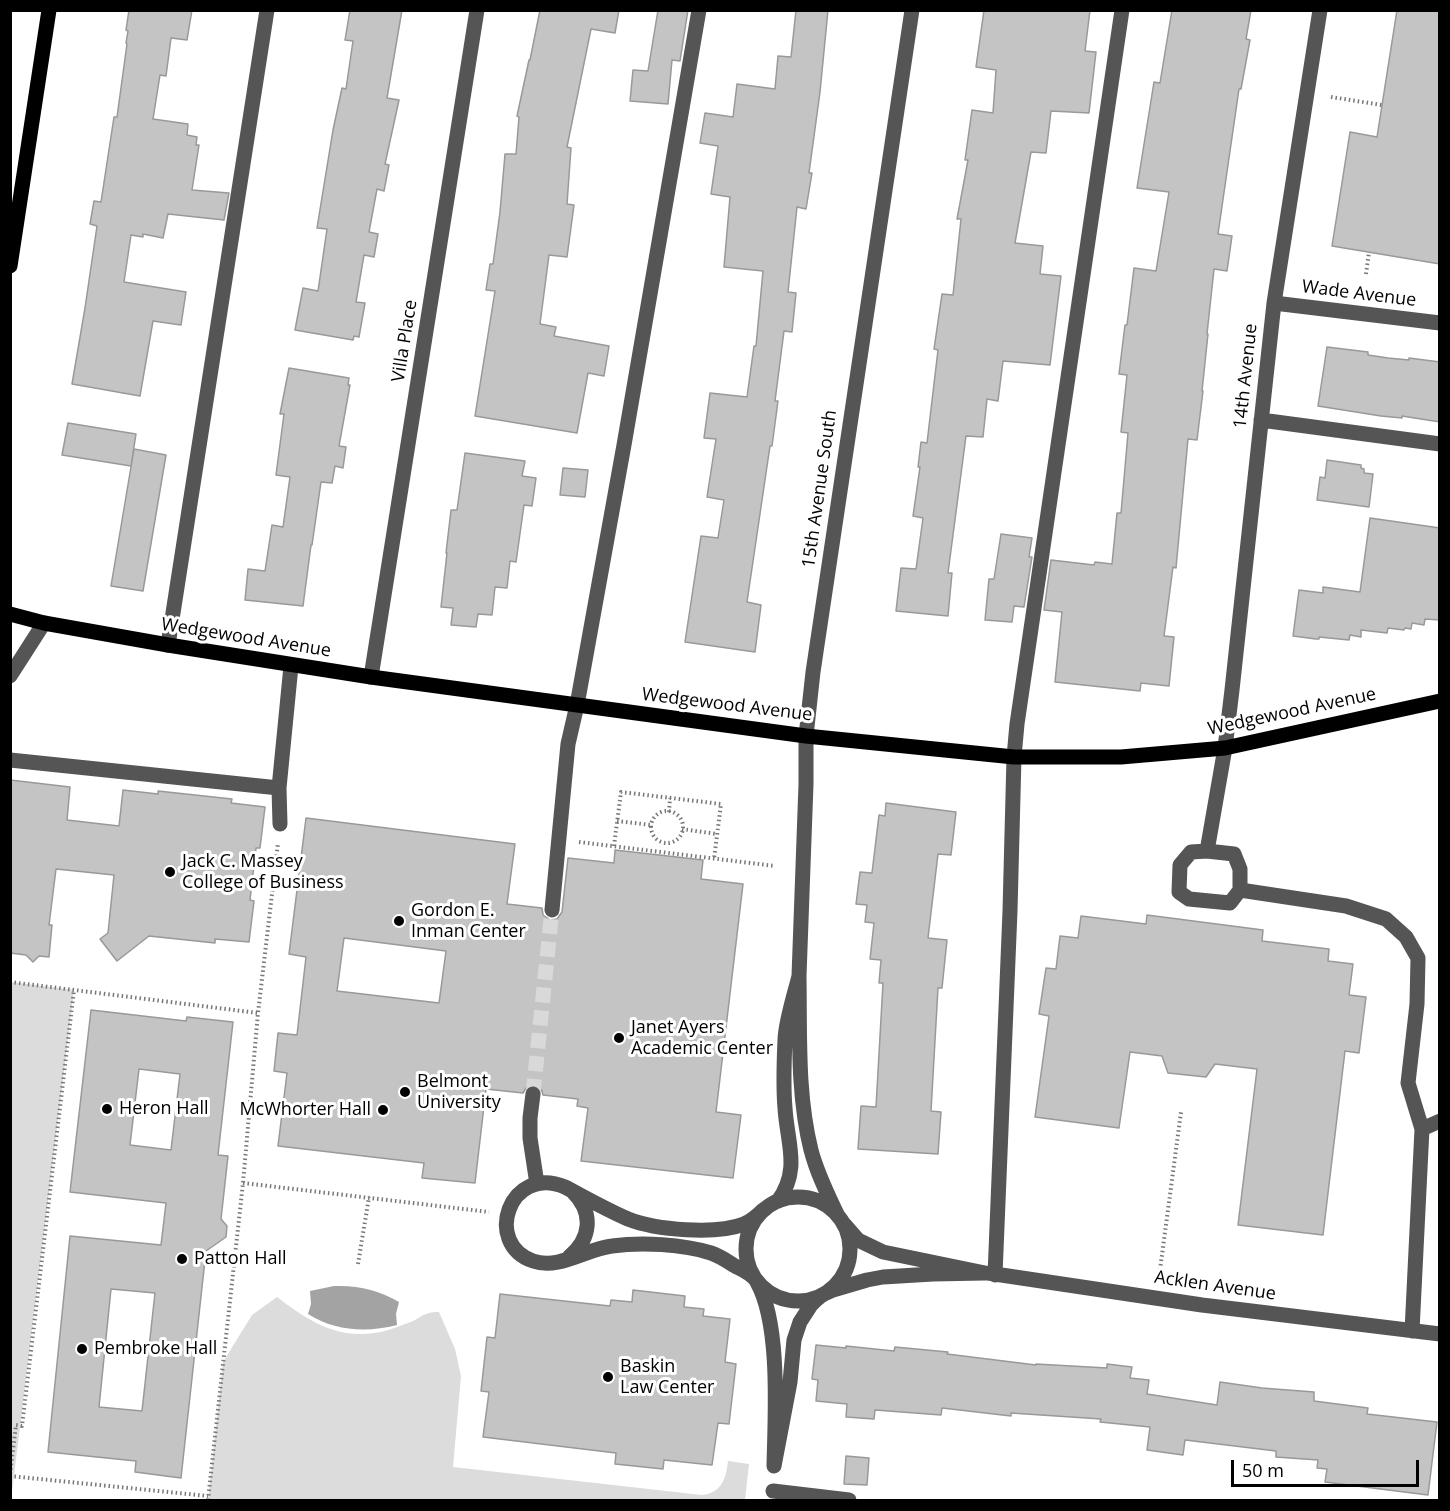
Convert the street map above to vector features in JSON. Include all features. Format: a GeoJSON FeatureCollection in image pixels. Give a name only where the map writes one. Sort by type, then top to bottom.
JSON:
{"type":"FeatureCollection","features":[{"type":"Feature","properties":{"kind":"main road"},"geometry":{"type":"LineString","coordinates":[[10,266],[49,10]]}},
{"type":"Feature","properties":{"kind":"main road"},"geometry":{"type":"LineString","coordinates":[[10,183],[26,163]]}},
{"type":"Feature","properties":{"kind":"main road","name":"Wedgewood Avenue"},"geometry":{"type":"LineString","coordinates":[[10,614],[44,623],[291,666],[806,736],[1014,757],[1121,757],[1225,748],[1440,701]]}},
{"type":"Feature","properties":{"kind":"street"},"geometry":{"type":"LineString","coordinates":[[168,645],[267,10]]}},
{"type":"Feature","properties":{"kind":"street","name":"Villa Place"},"geometry":{"type":"LineString","coordinates":[[371,677],[477,10]]}},
{"type":"Feature","properties":{"kind":"street"},"geometry":{"type":"LineString","coordinates":[[552,910],[568,744],[624,445],[699,10]]}},
{"type":"Feature","properties":{"kind":"street","name":"15th Avenue South"},"geometry":{"type":"LineString","coordinates":[[840,1219],[824,1188],[817,1168],[806,1123],[802,1085],[799,976],[806,736],[840,481],[912,10]]}},
{"type":"Feature","properties":{"kind":"street"},"geometry":{"type":"LineString","coordinates":[[990,1274],[1010,911],[1014,757],[1122,10]]}},
{"type":"Feature","properties":{"kind":"street","name":"14th Avenue"},"geometry":{"type":"LineString","coordinates":[[1207,852],[1225,748],[1234,678],[1274,303],[1320,10]]}},
{"type":"Feature","properties":{"kind":"street","name":"Wade Avenue"},"geometry":{"type":"LineString","coordinates":[[1274,303],[1440,323]]}},
{"type":"Feature","properties":{"kind":"street"},"geometry":{"type":"LineString","coordinates":[[1261,420],[1440,444]]}},
{"type":"Feature","properties":{"kind":"street"},"geometry":{"type":"LineString","coordinates":[[10,676],[44,623]]}},
{"type":"Feature","properties":{"kind":"street"},"geometry":{"type":"LineString","coordinates":[[280,824],[279,788],[291,666]]}},
{"type":"Feature","properties":{"kind":"street"},"geometry":{"type":"LineString","coordinates":[[10,760],[279,788]]}},
{"type":"Feature","properties":{"kind":"street"},"geometry":{"type":"LineString","coordinates":[[1191,852],[1234,854],[1240,868],[1240,890],[1230,903],[1189,899],[1179,892],[1180,865],[1191,852]]}},
{"type":"Feature","properties":{"kind":"street"},"geometry":{"type":"LineString","coordinates":[[1240,890],[1347,906],[1386,919],[1406,937],[1418,958],[1417,1004],[1408,1083],[1422,1129],[1412,1331]]}},
{"type":"Feature","properties":{"kind":"street","name":"15th Avenue South"},"geometry":{"type":"LineString","coordinates":[[778,1201],[785,1192],[791,1170],[785,1110],[785,1037],[799,976]]}},
{"type":"Feature","properties":{"kind":"street"},"geometry":{"type":"LineString","coordinates":[[534,1094],[530,1118],[530,1138],[537,1184]]}},
{"type":"Feature","properties":{"kind":"street"},"geometry":{"type":"LineString","coordinates":[[1422,1129],[1440,1121]]}},
{"type":"Feature","properties":{"kind":"street"},"geometry":{"type":"LineString","coordinates":[[550,1182],[565,1187],[629,1219],[672,1228],[700,1230],[743,1224],[778,1201],[791,1197],[812,1199],[828,1206],[840,1219],[850,1244],[849,1257],[840,1279],[830,1290],[802,1300],[783,1298],[770,1292],[756,1279],[712,1253],[686,1248],[632,1244],[603,1247],[558,1262],[530,1260],[518,1252],[506,1228],[507,1214],[517,1196],[528,1187],[550,1182]]}},
{"type":"Feature","properties":{"kind":"street"},"geometry":{"type":"LineString","coordinates":[[558,1262],[578,1248],[583,1240],[587,1222],[580,1199],[565,1187]]}},
{"type":"Feature","properties":{"kind":"street"},"geometry":{"type":"LineString","coordinates":[[763,1210],[747,1238],[747,1255],[749,1265],[764,1298],[772,1333],[775,1394],[772,1496],[849,1500]]}},
{"type":"Feature","properties":{"kind":"street","name":"Acklen Avenue"},"geometry":{"type":"LineString","coordinates":[[840,1219],[858,1240],[883,1252],[990,1274],[1202,1305],[1440,1334]]}},
{"type":"Feature","properties":{"kind":"street","name":"Acklen Avenue"},"geometry":{"type":"LineString","coordinates":[[822,1294],[883,1277],[990,1274]]}},
{"type":"Feature","properties":{"kind":"street"},"geometry":{"type":"LineString","coordinates":[[774,1466],[797,1331],[811,1305],[822,1294]]}},
{"type":"Feature","properties":{"kind":"path"},"geometry":{"type":"LineString","coordinates":[[1331,97],[1382,105]]}},
{"type":"Feature","properties":{"kind":"path"},"geometry":{"type":"LineString","coordinates":[[1366,274],[1369,252]]}},
{"type":"Feature","properties":{"kind":"path"},"geometry":{"type":"LineString","coordinates":[[614,846],[621,792],[721,804],[714,859]]}},
{"type":"Feature","properties":{"kind":"path"},"geometry":{"type":"LineString","coordinates":[[669,812],[670,798]]}},
{"type":"Feature","properties":{"kind":"path"},"geometry":{"type":"LineString","coordinates":[[669,812],[680,819],[682,829],[675,841],[665,843],[654,837],[651,825],[659,814],[669,812]]}},
{"type":"Feature","properties":{"kind":"path"},"geometry":{"type":"LineString","coordinates":[[617,821],[651,825]]}},
{"type":"Feature","properties":{"kind":"path"},"geometry":{"type":"LineString","coordinates":[[74,990],[22,1426],[13,1425],[10,1475],[208,1498],[280,824]]}},
{"type":"Feature","properties":{"kind":"path"},"geometry":{"type":"LineString","coordinates":[[682,829],[717,834]]}},
{"type":"Feature","properties":{"kind":"path"},"geometry":{"type":"LineString","coordinates":[[579,842],[775,866]]}},
{"type":"Feature","properties":{"kind":"path"},"geometry":{"type":"LineString","coordinates":[[664,852],[665,843]]}},
{"type":"Feature","properties":{"kind":"path"},"geometry":{"type":"LineString","coordinates":[[10,982],[258,1013]]}},
{"type":"Feature","properties":{"kind":"path"},"geometry":{"type":"LineString","coordinates":[[1160,1270],[1181,1112]]}},
{"type":"Feature","properties":{"kind":"path"},"geometry":{"type":"LineString","coordinates":[[243,1182],[507,1214]]}},
{"type":"Feature","properties":{"kind":"path"},"geometry":{"type":"LineString","coordinates":[[358,1264],[369,1197]]}},
{"type":"Feature","properties":{"kind":"shaded area"},"geometry":{"type":"Polygon","coordinates":[[[11,982],[74,990],[10,1500],[11,982]]]}},
{"type":"Feature","properties":{"kind":"shaded area"},"geometry":{"type":"Polygon","coordinates":[[[334,1286],[368,1289],[399,1302],[396,1314],[397,1325],[374,1329],[351,1329],[329,1324],[308,1314],[311,1304],[310,1291],[334,1286]]]}},
{"type":"Feature","properties":{"kind":"shaded area"},"geometry":{"type":"Polygon","coordinates":[[[277,1297],[310,1320],[346,1333],[382,1332],[428,1313],[439,1312],[455,1349],[461,1376],[453,1467],[702,1495],[709,1494],[722,1484],[728,1461],[749,1464],[745,1500],[208,1500],[223,1362],[252,1315],[277,1297]]]}},
{"type":"Feature","properties":{"kind":"building"},"geometry":{"type":"Polygon","coordinates":[[[129,10],[192,10],[187,40],[171,38],[166,76],[160,75],[153,119],[188,124],[187,135],[197,137],[196,145],[199,145],[192,190],[229,193],[224,220],[168,214],[163,238],[143,234],[143,237],[131,235],[124,282],[186,292],[181,325],[153,321],[140,396],[72,384],[97,226],[90,224],[94,201],[101,202],[114,117],[117,117],[127,44],[128,31],[126,30],[129,10]]]}},
{"type":"Feature","properties":{"kind":"building"},"geometry":{"type":"Polygon","coordinates":[[[350,10],[402,10],[387,98],[399,100],[385,164],[389,165],[384,191],[377,189],[369,232],[378,234],[374,257],[364,255],[356,302],[365,303],[359,337],[354,336],[353,340],[295,330],[303,288],[318,291],[327,229],[317,228],[333,130],[342,88],[346,89],[353,41],[345,40],[350,10]]]}},
{"type":"Feature","properties":{"kind":"building"},"geometry":{"type":"Polygon","coordinates":[[[540,10],[619,10],[615,33],[591,29],[567,147],[571,148],[567,204],[574,205],[567,257],[549,255],[540,324],[556,327],[554,336],[609,346],[604,376],[588,373],[577,433],[475,416],[495,291],[486,290],[490,264],[493,264],[505,154],[516,154],[519,117],[517,116],[540,10]]]}},
{"type":"Feature","properties":{"kind":"building"},"geometry":{"type":"Polygon","coordinates":[[[658,10],[688,10],[680,61],[672,60],[668,104],[630,101],[633,70],[648,71],[658,10]]]}},
{"type":"Feature","properties":{"kind":"building"},"geometry":{"type":"Polygon","coordinates":[[[796,10],[828,10],[809,173],[812,173],[806,209],[797,207],[788,292],[796,293],[792,332],[784,331],[772,446],[770,446],[747,602],[761,605],[755,652],[685,642],[701,536],[718,538],[724,500],[707,497],[716,439],[704,438],[710,393],[747,397],[754,346],[756,346],[763,271],[724,267],[730,197],[711,194],[718,146],[700,143],[705,113],[733,117],[737,84],[775,89],[778,56],[791,57],[796,10]]]}},
{"type":"Feature","properties":{"kind":"building"},"geometry":{"type":"Polygon","coordinates":[[[984,10],[1090,10],[1085,51],[1096,52],[1089,113],[1051,111],[1046,153],[1031,152],[1015,243],[1043,246],[1040,274],[1061,276],[1050,365],[1003,361],[998,401],[987,399],[983,437],[966,436],[948,573],[952,573],[948,616],[896,611],[901,568],[916,569],[923,518],[913,516],[921,442],[927,443],[938,350],[934,349],[942,294],[953,295],[961,219],[957,219],[968,160],[965,160],[972,110],[993,113],[996,70],[976,67],[984,10]]]}},
{"type":"Feature","properties":{"kind":"building"},"geometry":{"type":"Polygon","coordinates":[[[1172,10],[1251,10],[1246,39],[1250,40],[1241,89],[1239,89],[1218,234],[1232,236],[1227,271],[1214,269],[1197,440],[1188,439],[1176,568],[1173,567],[1164,636],[1174,637],[1169,686],[1141,683],[1140,691],[1055,682],[1062,612],[1044,610],[1051,560],[1094,565],[1095,562],[1112,564],[1117,513],[1121,513],[1128,433],[1121,432],[1127,375],[1119,374],[1125,325],[1127,325],[1134,268],[1156,271],[1169,192],[1137,188],[1154,82],[1160,83],[1172,10]]]}},
{"type":"Feature","properties":{"kind":"building"},"geometry":{"type":"Polygon","coordinates":[[[1397,10],[1440,10],[1440,264],[1332,246],[1350,132],[1377,137],[1397,10]]]}},
{"type":"Feature","properties":{"kind":"building"},"geometry":{"type":"Polygon","coordinates":[[[1327,347],[1368,352],[1368,355],[1388,358],[1440,362],[1440,422],[1318,406],[1327,347]]]}},
{"type":"Feature","properties":{"kind":"building"},"geometry":{"type":"Polygon","coordinates":[[[289,368],[349,378],[348,385],[350,385],[339,446],[346,447],[343,468],[335,466],[332,483],[321,482],[303,606],[245,600],[248,569],[265,571],[272,525],[283,527],[290,477],[276,475],[284,414],[280,414],[289,368]]]}},
{"type":"Feature","properties":{"kind":"building"},"geometry":{"type":"Polygon","coordinates":[[[68,423],[136,434],[131,466],[62,455],[68,423]]]}},
{"type":"Feature","properties":{"kind":"building"},"geometry":{"type":"Polygon","coordinates":[[[134,449],[166,455],[143,591],[111,586],[134,449]]]}},
{"type":"Feature","properties":{"kind":"building"},"geometry":{"type":"Polygon","coordinates":[[[465,453],[525,461],[522,476],[536,478],[532,506],[524,505],[516,562],[510,561],[507,588],[495,587],[492,615],[478,614],[476,627],[451,625],[453,608],[441,607],[451,510],[457,510],[465,453]]]}},
{"type":"Feature","properties":{"kind":"building"},"geometry":{"type":"Polygon","coordinates":[[[1327,460],[1361,465],[1364,473],[1373,474],[1369,507],[1317,500],[1320,477],[1325,478],[1327,460]]]}},
{"type":"Feature","properties":{"kind":"building"},"geometry":{"type":"Polygon","coordinates":[[[563,468],[588,470],[585,497],[560,495],[563,468]]]}},
{"type":"Feature","properties":{"kind":"building"},"geometry":{"type":"Polygon","coordinates":[[[1370,518],[1440,528],[1440,620],[1425,619],[1424,625],[1412,623],[1411,629],[1388,628],[1387,633],[1361,630],[1361,637],[1350,635],[1349,640],[1293,636],[1299,590],[1323,593],[1323,587],[1360,592],[1370,518]]]}},
{"type":"Feature","properties":{"kind":"building"},"geometry":{"type":"Polygon","coordinates":[[[1001,534],[1032,538],[1029,557],[1032,557],[1024,607],[1014,606],[1012,622],[985,620],[989,579],[994,579],[1001,534]]]}},
{"type":"Feature","properties":{"kind":"building","name":"Jack C. Massey College of Business"},"geometry":{"type":"Polygon","coordinates":[[[10,780],[70,787],[67,820],[119,826],[123,790],[158,794],[158,791],[232,799],[231,803],[265,807],[260,848],[256,848],[250,900],[254,901],[249,942],[215,939],[215,943],[149,936],[117,961],[100,939],[108,933],[114,875],[56,869],[49,925],[52,925],[49,957],[39,956],[33,962],[26,955],[10,953],[10,780]]]}},
{"type":"Feature","properties":{"kind":"building"},"geometry":{"type":"Polygon","coordinates":[[[886,803],[956,812],[951,855],[938,854],[928,938],[947,940],[942,988],[938,988],[931,1111],[941,1112],[938,1154],[858,1149],[861,1106],[876,1107],[883,983],[879,983],[881,960],[870,959],[874,923],[865,922],[867,905],[856,904],[860,872],[872,873],[879,815],[885,816],[886,803]]]}},
{"type":"Feature","properties":{"kind":"building"},"geometry":{"type":"Polygon","coordinates":[[[306,818],[515,844],[507,904],[542,908],[543,915],[550,920],[557,919],[562,912],[568,858],[614,863],[615,850],[703,860],[701,879],[743,884],[716,1112],[741,1115],[733,1178],[581,1161],[588,1108],[577,1106],[578,1099],[543,1095],[539,1087],[534,1084],[526,1088],[523,1093],[486,1089],[475,1183],[422,1178],[424,1163],[278,1146],[287,1073],[274,1071],[278,1033],[297,1035],[306,957],[289,954],[306,818]],[[344,938],[337,991],[439,1003],[446,951],[344,938]]]}},
{"type":"Feature","properties":{"kind":"building"},"geometry":{"type":"Polygon","coordinates":[[[1147,915],[1263,930],[1262,941],[1329,949],[1328,961],[1353,964],[1349,995],[1366,997],[1359,1053],[1345,1051],[1323,1235],[1238,1225],[1257,1069],[1215,1064],[1206,1077],[1168,1073],[1162,1056],[1130,1052],[1119,1128],[1035,1117],[1049,1016],[1039,1014],[1046,968],[1056,969],[1060,936],[1078,938],[1081,916],[1146,924],[1147,915]]]}},
{"type":"Feature","properties":{"kind":"building"},"geometry":{"type":"Polygon","coordinates":[[[91,1010],[186,1021],[187,1017],[233,1022],[218,1155],[228,1156],[221,1219],[227,1226],[226,1237],[206,1251],[181,1478],[135,1472],[136,1461],[48,1452],[70,1236],[161,1245],[166,1203],[70,1192],[91,1010]],[[139,1069],[130,1145],[171,1150],[180,1074],[139,1069]],[[111,1289],[99,1407],[142,1411],[155,1293],[111,1289]]]}},
{"type":"Feature","properties":{"kind":"building","name":"Baskin Law Center"},"geometry":{"type":"Polygon","coordinates":[[[633,1290],[685,1296],[684,1307],[704,1309],[703,1316],[730,1319],[725,1362],[736,1364],[729,1424],[718,1423],[712,1465],[664,1460],[663,1469],[615,1464],[616,1453],[483,1437],[489,1392],[481,1391],[487,1337],[495,1338],[500,1294],[610,1306],[611,1300],[632,1302],[633,1290]]]}},
{"type":"Feature","properties":{"kind":"building"},"geometry":{"type":"Polygon","coordinates":[[[816,1345],[894,1351],[895,1347],[1036,1365],[1107,1368],[1107,1364],[1132,1367],[1130,1378],[1149,1380],[1147,1394],[1217,1405],[1220,1382],[1314,1392],[1314,1401],[1368,1408],[1367,1414],[1437,1422],[1428,1495],[1325,1482],[1327,1469],[1317,1468],[1318,1460],[1276,1457],[1276,1451],[1185,1440],[1183,1455],[1147,1450],[1150,1427],[1100,1422],[1101,1419],[1011,1413],[1011,1416],[942,1408],[941,1415],[875,1410],[874,1419],[846,1417],[847,1404],[816,1401],[818,1380],[812,1379],[816,1345]]]}},
{"type":"Feature","properties":{"kind":"building"},"geometry":{"type":"Polygon","coordinates":[[[846,1456],[869,1458],[867,1485],[844,1484],[846,1456]]]}},
{"type":"Feature","properties":{"kind":"tunnel"},"geometry":{"type":"LineString","coordinates":[[533,1094],[552,910]]}},
{"type":"Feature","properties":{"kind":"place","name":"Jack C. Massey College of Business"},"geometry":{"type":"Point","coordinates":[170,872]}},
{"type":"Feature","properties":{"kind":"place","name":"Gordon E. Inman Center"},"geometry":{"type":"Point","coordinates":[399,921]}},
{"type":"Feature","properties":{"kind":"place","name":"Janet Ayers Academic Center"},"geometry":{"type":"Point","coordinates":[619,1038]}},
{"type":"Feature","properties":{"kind":"place","name":"Belmont University"},"geometry":{"type":"Point","coordinates":[405,1092]}},
{"type":"Feature","properties":{"kind":"place","name":"Heron Hall"},"geometry":{"type":"Point","coordinates":[107,1109]}},
{"type":"Feature","properties":{"kind":"place","name":"McWhorter Hall"},"geometry":{"type":"Point","coordinates":[383,1110]}},
{"type":"Feature","properties":{"kind":"place","name":"Patton Hall"},"geometry":{"type":"Point","coordinates":[182,1259]}},
{"type":"Feature","properties":{"kind":"place","name":"Pembroke Hall"},"geometry":{"type":"Point","coordinates":[82,1349]}},
{"type":"Feature","properties":{"kind":"place","name":"Baskin Law Center"},"geometry":{"type":"Point","coordinates":[608,1377]}}]}
